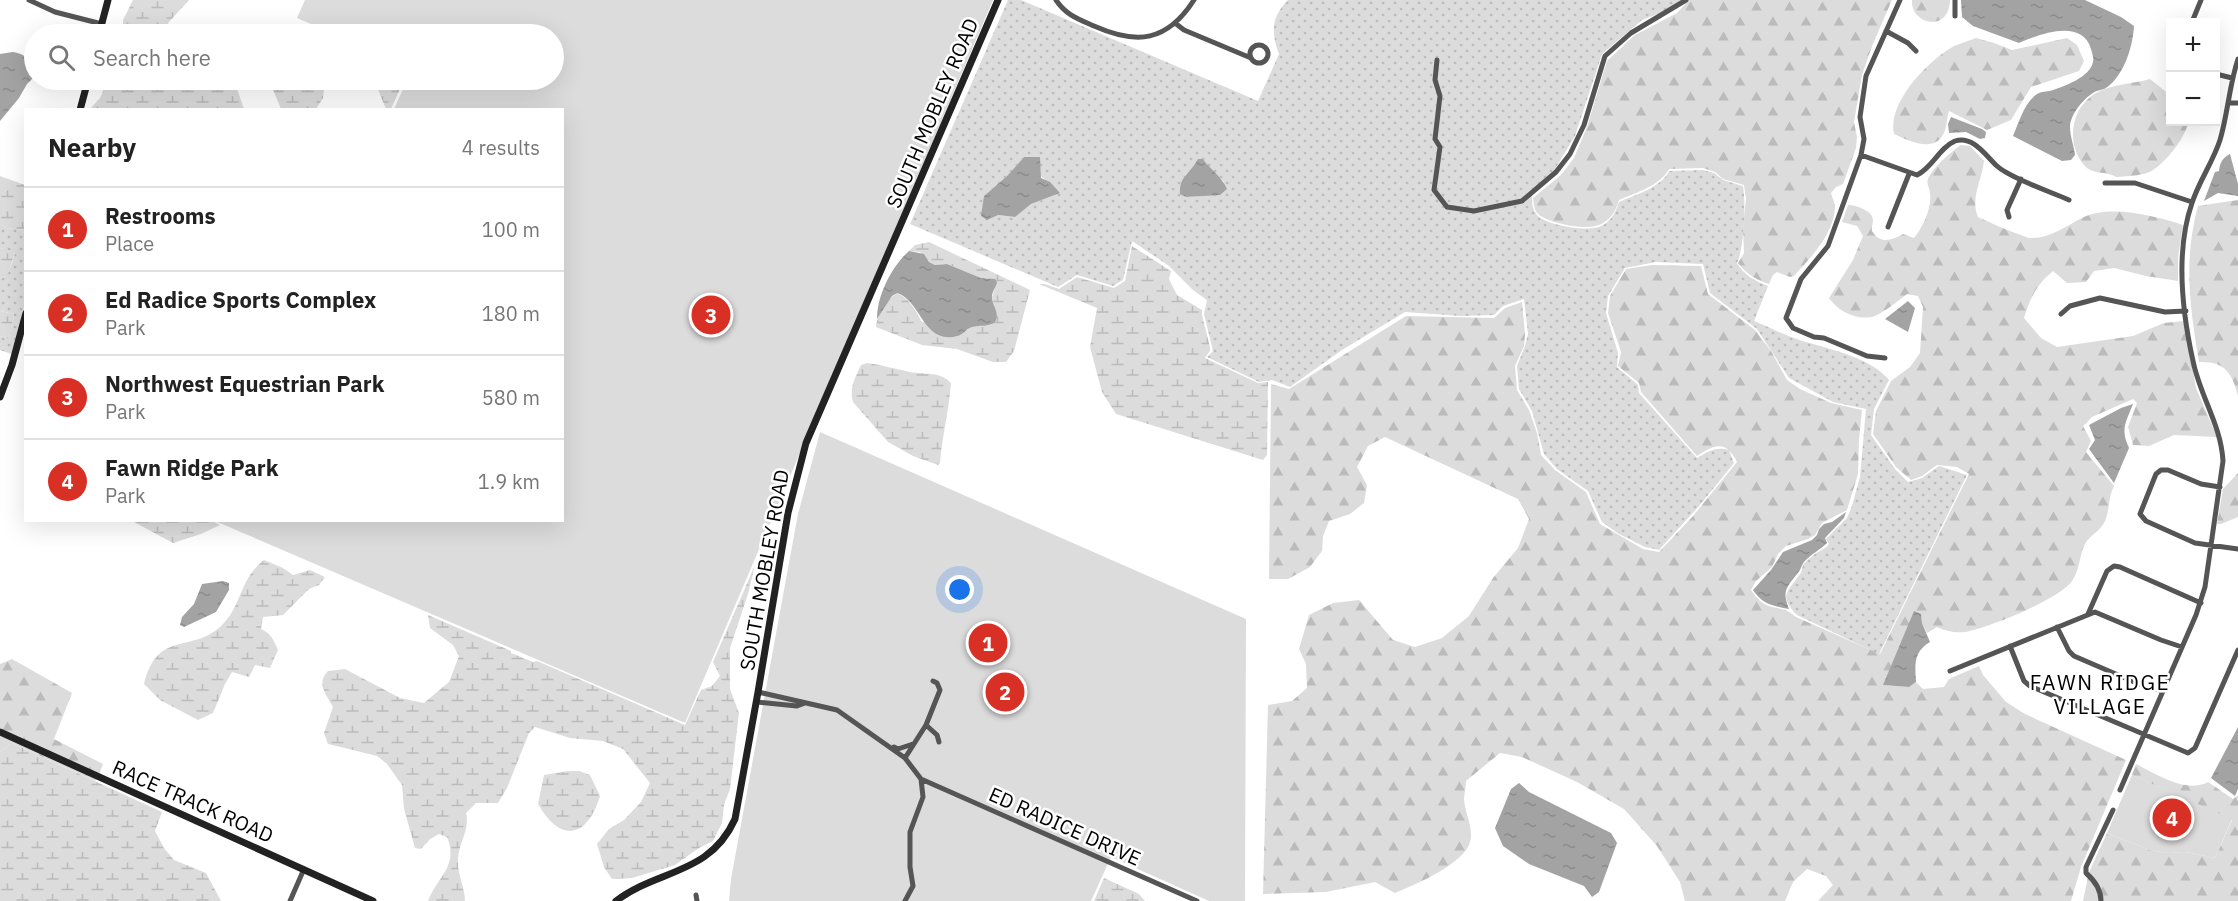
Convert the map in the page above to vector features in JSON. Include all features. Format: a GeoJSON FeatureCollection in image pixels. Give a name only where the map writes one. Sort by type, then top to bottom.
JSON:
{"type":"FeatureCollection","features":[{"type":"Feature","properties":{"kind":"street"},"geometry":{"type":"LineString","coordinates":[[29,0],[55,12],[102,24],[108,0]]}},
{"type":"Feature","properties":{"kind":"street","name":"SOUTH MOBLEY ROAD"},"geometry":{"type":"LineString","coordinates":[[616,901],[627,893],[704,859],[719,846],[729,832],[738,808],[788,513],[806,443],[998,0]]}},
{"type":"Feature","properties":{"kind":"street"},"geometry":{"type":"LineString","coordinates":[[1056,0],[1070,16],[1114,35],[1131,39],[1150,37],[1167,30],[1186,12],[1194,0]]}},
{"type":"Feature","properties":{"kind":"street"},"geometry":{"type":"LineString","coordinates":[[1437,60],[1435,80],[1440,96],[1435,139],[1440,147],[1434,190],[1447,207],[1474,211],[1522,201],[1556,172],[1570,154],[1584,125],[1605,56],[1631,33],[1686,0]]}},
{"type":"Feature","properties":{"kind":"street"},"geometry":{"type":"LineString","coordinates":[[1885,358],[1867,356],[1824,338],[1814,337],[1793,328],[1786,318],[1801,279],[1828,246],[1861,155],[1864,139],[1860,117],[1866,76],[1900,0]]}},
{"type":"Feature","properties":{"kind":"street"},"geometry":{"type":"LineString","coordinates":[[1955,0],[1955,16]]}},
{"type":"Feature","properties":{"kind":"street"},"geometry":{"type":"LineString","coordinates":[[2194,18],[2201,0]]}},
{"type":"Feature","properties":{"kind":"street"},"geometry":{"type":"LineString","coordinates":[[1174,23],[1184,30],[1251,58]]}},
{"type":"Feature","properties":{"kind":"street"},"geometry":{"type":"LineString","coordinates":[[1886,32],[1908,43],[1916,51]]}},
{"type":"Feature","properties":{"kind":"street"},"geometry":{"type":"LineString","coordinates":[[2120,790],[2201,603],[2211,545],[2223,461],[2221,438],[2196,376],[2182,282],[2182,255],[2192,202],[2215,154],[2238,59]]}},
{"type":"Feature","properties":{"kind":"street"},"geometry":{"type":"LineString","coordinates":[[2220,75],[2232,78]]}},
{"type":"Feature","properties":{"kind":"street"},"geometry":{"type":"LineString","coordinates":[[80,108],[85,90]]}},
{"type":"Feature","properties":{"kind":"street"},"geometry":{"type":"LineString","coordinates":[[2228,103],[2238,103]]}},
{"type":"Feature","properties":{"kind":"street"},"geometry":{"type":"LineString","coordinates":[[1861,155],[1917,175],[1926,171],[1946,147],[1963,140],[1971,142],[2001,170],[2069,200]]}},
{"type":"Feature","properties":{"kind":"street"},"geometry":{"type":"LineString","coordinates":[[1888,227],[1910,174]]}},
{"type":"Feature","properties":{"kind":"street"},"geometry":{"type":"LineString","coordinates":[[2009,217],[2007,210],[2021,179]]}},
{"type":"Feature","properties":{"kind":"street"},"geometry":{"type":"LineString","coordinates":[[2105,183],[2135,183],[2192,202]]}},
{"type":"Feature","properties":{"kind":"street"},"geometry":{"type":"LineString","coordinates":[[2061,314],[2070,306],[2100,298],[2164,312],[2186,311]]}},
{"type":"Feature","properties":{"kind":"street"},"geometry":{"type":"LineString","coordinates":[[0,396],[12,365],[24,320]]}},
{"type":"Feature","properties":{"kind":"street"},"geometry":{"type":"LineString","coordinates":[[2220,487],[2201,484],[2168,470],[2161,470],[2156,474],[2140,510],[2141,517],[2195,543],[2238,549]]}},
{"type":"Feature","properties":{"kind":"street"},"geometry":{"type":"LineString","coordinates":[[2088,614],[2107,571],[2116,566],[2201,603]]}},
{"type":"Feature","properties":{"kind":"street"},"geometry":{"type":"LineString","coordinates":[[1950,671],[2095,612],[2182,647]]}},
{"type":"Feature","properties":{"kind":"street"},"geometry":{"type":"LineString","coordinates":[[2058,627],[2069,651],[2074,656],[2139,684],[2163,691]]}},
{"type":"Feature","properties":{"kind":"street"},"geometry":{"type":"LineString","coordinates":[[2010,646],[2024,681],[2030,686],[2184,753],[2193,750],[2238,650]]}},
{"type":"Feature","properties":{"kind":"street"},"geometry":{"type":"LineString","coordinates":[[905,758],[926,725],[940,690],[937,683],[933,681]]}},
{"type":"Feature","properties":{"kind":"street","name":"ED RADICE DRIVE"},"geometry":{"type":"LineString","coordinates":[[759,692],[837,710],[905,758],[921,779],[1197,901]]}},
{"type":"Feature","properties":{"kind":"street"},"geometry":{"type":"LineString","coordinates":[[757,702],[797,706],[805,703]]}},
{"type":"Feature","properties":{"kind":"street"},"geometry":{"type":"LineString","coordinates":[[926,725],[937,735],[939,742]]}},
{"type":"Feature","properties":{"kind":"street","name":"RACE TRACK ROAD"},"geometry":{"type":"LineString","coordinates":[[0,732],[373,901]]}},
{"type":"Feature","properties":{"kind":"street"},"geometry":{"type":"LineString","coordinates":[[887,744],[898,749],[914,743]]}},
{"type":"Feature","properties":{"kind":"street"},"geometry":{"type":"LineString","coordinates":[[905,901],[913,886],[910,867],[910,832],[923,798],[921,779]]}},
{"type":"Feature","properties":{"kind":"street"},"geometry":{"type":"LineString","coordinates":[[2101,901],[2099,890],[2086,873],[2086,867],[2113,810]]}},
{"type":"Feature","properties":{"kind":"street"},"geometry":{"type":"LineString","coordinates":[[290,901],[304,870]]}},
{"type":"Feature","properties":{"kind":"green space"},"geometry":{"type":"Polygon","coordinates":[[[133,0],[189,0],[168,24],[123,24],[133,0]]]}},
{"type":"Feature","properties":{"kind":"green space"},"geometry":{"type":"Polygon","coordinates":[[[305,0],[993,0],[685,723],[217,522],[564,522],[564,108],[394,108],[403,90],[564,90],[564,24],[311,24],[297,18],[305,0]]]}},
{"type":"Feature","properties":{"kind":"green space"},"geometry":{"type":"Polygon","coordinates":[[[1008,0],[1021,0],[1258,101],[1279,54],[1274,26],[1278,13],[1288,0],[1682,0],[1668,10],[1642,20],[1602,54],[1575,136],[1555,169],[1532,190],[1532,205],[1535,211],[1539,217],[1561,226],[1597,227],[1611,218],[1619,202],[1654,186],[1669,171],[1703,170],[1714,173],[1723,180],[1743,186],[1744,226],[1737,263],[1750,277],[1768,286],[1754,321],[1793,338],[1862,361],[1873,366],[1889,380],[1874,409],[1871,435],[1895,469],[1908,482],[1922,478],[1939,466],[1967,475],[1879,654],[1797,615],[1786,598],[1789,589],[1801,573],[1803,565],[1829,544],[1826,539],[1847,518],[1860,477],[1866,409],[1833,402],[1789,378],[1757,329],[1710,293],[1703,264],[1656,262],[1625,268],[1608,296],[1606,313],[1618,353],[1617,367],[1638,385],[1639,393],[1697,458],[1712,450],[1724,449],[1729,450],[1734,463],[1659,550],[1645,547],[1619,534],[1602,522],[1588,491],[1557,469],[1544,454],[1532,411],[1519,389],[1517,366],[1528,334],[1524,299],[1503,306],[1494,315],[1461,316],[1405,312],[1342,350],[1290,387],[1272,380],[1259,382],[1207,357],[1213,351],[1204,314],[1207,300],[1193,290],[1169,266],[1132,241],[1123,280],[1113,286],[1077,275],[1058,287],[910,224],[1008,0]],[[1024,157],[984,196],[998,215],[1015,217],[1031,204],[1060,193],[1024,157]],[[1203,159],[1185,175],[1186,197],[1199,196],[1224,182],[1203,159]]]}},
{"type":"Feature","properties":{"kind":"green space"},"geometry":{"type":"Polygon","coordinates":[[[1689,0],[1892,0],[1862,75],[1854,122],[1857,137],[1856,148],[1843,184],[1831,193],[1835,207],[1831,226],[1826,236],[1794,276],[1790,277],[1777,272],[1769,284],[1760,281],[1741,267],[1738,263],[1744,253],[1743,228],[1746,199],[1744,185],[1723,179],[1715,172],[1703,168],[1669,169],[1660,180],[1619,200],[1611,216],[1597,226],[1580,227],[1562,224],[1539,215],[1535,209],[1533,198],[1561,175],[1574,158],[1587,127],[1607,61],[1635,35],[1677,13],[1689,0]]]}},
{"type":"Feature","properties":{"kind":"green space"},"geometry":{"type":"Polygon","coordinates":[[[1912,0],[1950,0],[1948,11],[1943,18],[1930,22],[1917,15],[1912,0]]]}},
{"type":"Feature","properties":{"kind":"green space"},"geometry":{"type":"Polygon","coordinates":[[[1976,38],[2012,50],[2067,38],[2077,45],[2084,61],[2079,71],[2031,87],[2011,120],[1987,130],[1949,111],[1945,130],[1936,142],[1922,144],[1894,134],[1897,109],[1912,83],[1944,52],[1976,38]]]}},
{"type":"Feature","properties":{"kind":"green space"},"geometry":{"type":"Polygon","coordinates":[[[2150,79],[2166,92],[2166,126],[2187,126],[2184,135],[2175,148],[2150,172],[2116,177],[2095,172],[2083,164],[2074,146],[2074,125],[2081,107],[2096,93],[2115,86],[2150,79]]]}},
{"type":"Feature","properties":{"kind":"green space"},"geometry":{"type":"Polygon","coordinates":[[[104,90],[237,90],[244,108],[91,108],[104,90]]]}},
{"type":"Feature","properties":{"kind":"green space"},"geometry":{"type":"Polygon","coordinates":[[[273,90],[324,90],[323,98],[317,108],[281,108],[273,90]]]}},
{"type":"Feature","properties":{"kind":"green space"},"geometry":{"type":"Polygon","coordinates":[[[378,90],[400,90],[391,108],[386,108],[378,90]]]}},
{"type":"Feature","properties":{"kind":"green space"},"geometry":{"type":"Polygon","coordinates":[[[1961,145],[1970,146],[1984,161],[1975,203],[1978,217],[2020,235],[2037,238],[2082,218],[2106,212],[2146,215],[2183,225],[2178,258],[2178,281],[2114,268],[2094,271],[2086,282],[2067,283],[2053,271],[2035,292],[2024,318],[2041,338],[2057,347],[2133,336],[2164,323],[2184,321],[2196,388],[2217,437],[2174,435],[2149,446],[2133,445],[2128,427],[2137,403],[2133,399],[2092,417],[2083,426],[2091,441],[2086,452],[2114,486],[2105,521],[2086,542],[2072,581],[2053,596],[2022,612],[1974,630],[1957,632],[1937,627],[1927,633],[1921,614],[1883,685],[1909,687],[1916,682],[1923,689],[1944,687],[1949,679],[1979,666],[1983,675],[2006,702],[2025,714],[2126,760],[2081,867],[2071,901],[1818,901],[1833,885],[1826,876],[1807,869],[1793,882],[1785,901],[1685,901],[1680,882],[1657,846],[1624,809],[1577,782],[1522,757],[1500,753],[1466,781],[1464,800],[1471,832],[1470,842],[1459,858],[1438,872],[1395,893],[1375,882],[1326,892],[1263,894],[1268,705],[1292,701],[1307,688],[1306,664],[1299,649],[1309,615],[1333,603],[1359,600],[1393,640],[1415,647],[1442,638],[1469,616],[1493,578],[1518,548],[1529,519],[1518,499],[1385,437],[1368,446],[1357,467],[1367,485],[1364,503],[1350,514],[1329,521],[1323,536],[1322,551],[1310,567],[1288,579],[1269,579],[1271,384],[1289,389],[1406,316],[1494,318],[1505,308],[1522,302],[1525,334],[1524,346],[1515,366],[1517,390],[1529,410],[1537,433],[1541,455],[1555,470],[1586,492],[1600,524],[1643,549],[1659,552],[1693,516],[1737,462],[1729,450],[1720,446],[1697,456],[1641,392],[1639,383],[1618,366],[1621,352],[1608,313],[1610,296],[1626,269],[1652,265],[1701,266],[1708,294],[1755,330],[1771,351],[1787,380],[1800,389],[1831,403],[1862,410],[1858,474],[1847,510],[1822,523],[1815,535],[1786,546],[1778,554],[1772,567],[1756,581],[1751,590],[1768,606],[1790,612],[1796,617],[1880,654],[1969,474],[1957,467],[1937,465],[1922,476],[1911,480],[1896,467],[1873,434],[1876,411],[1891,381],[1910,367],[1920,353],[1923,307],[1918,296],[1907,294],[1879,314],[1865,318],[1847,314],[1829,298],[1853,260],[1863,236],[1857,226],[1842,222],[1848,205],[1859,207],[1870,214],[1873,220],[1872,231],[1882,240],[1890,240],[1903,234],[1914,238],[1924,223],[1928,211],[1930,175],[1942,160],[1961,145]]]}},
{"type":"Feature","properties":{"kind":"green space"},"geometry":{"type":"Polygon","coordinates":[[[0,176],[24,185],[24,230],[6,228],[0,224],[0,176]]]}},
{"type":"Feature","properties":{"kind":"green space"},"geometry":{"type":"Polygon","coordinates":[[[2238,200],[2238,396],[2233,380],[2226,370],[2215,364],[2199,362],[2191,303],[2189,265],[2193,226],[2198,206],[2238,200]]]}},
{"type":"Feature","properties":{"kind":"green space"},"geometry":{"type":"Polygon","coordinates":[[[0,224],[6,228],[24,230],[24,307],[12,354],[0,350],[0,336],[9,339],[14,314],[0,311],[0,279],[8,271],[15,253],[0,248],[0,224]]]}},
{"type":"Feature","properties":{"kind":"green space"},"geometry":{"type":"Polygon","coordinates":[[[929,242],[1030,290],[1014,351],[1006,362],[993,362],[957,349],[922,345],[876,327],[883,308],[897,293],[909,301],[921,321],[960,335],[973,326],[990,325],[997,316],[992,297],[995,288],[989,278],[981,278],[947,264],[935,265],[920,252],[909,251],[915,245],[929,242]]]}},
{"type":"Feature","properties":{"kind":"green space"},"geometry":{"type":"Polygon","coordinates":[[[1132,246],[1171,271],[1169,279],[1177,295],[1202,310],[1210,347],[1205,358],[1258,383],[1268,382],[1267,455],[1263,460],[1116,414],[1102,392],[1090,347],[1097,308],[1039,284],[1059,289],[1077,277],[1114,288],[1125,281],[1132,246]]]}},
{"type":"Feature","properties":{"kind":"green space"},"geometry":{"type":"Polygon","coordinates":[[[0,248],[15,252],[8,274],[0,279],[0,248]]]}},
{"type":"Feature","properties":{"kind":"green space"},"geometry":{"type":"Polygon","coordinates":[[[0,311],[14,314],[9,339],[0,336],[0,311]]]}},
{"type":"Feature","properties":{"kind":"green space"},"geometry":{"type":"Polygon","coordinates":[[[867,363],[937,375],[951,383],[938,465],[913,456],[888,442],[853,402],[852,388],[855,379],[861,365],[867,363]]]}},
{"type":"Feature","properties":{"kind":"green space"},"geometry":{"type":"Polygon","coordinates":[[[820,432],[1246,619],[1245,901],[1209,901],[1111,857],[1091,901],[729,901],[731,879],[798,514],[820,432]]]}},
{"type":"Feature","properties":{"kind":"green space"},"geometry":{"type":"Polygon","coordinates":[[[2238,473],[2238,517],[2217,524],[2223,489],[2238,473]]]}},
{"type":"Feature","properties":{"kind":"green space"},"geometry":{"type":"Polygon","coordinates":[[[134,522],[215,522],[220,525],[201,534],[173,543],[134,522]]]}},
{"type":"Feature","properties":{"kind":"green space"},"geometry":{"type":"Polygon","coordinates":[[[264,560],[293,575],[310,570],[325,577],[319,585],[309,589],[283,615],[263,617],[261,629],[270,635],[278,650],[270,668],[255,665],[249,677],[232,672],[213,713],[198,720],[160,700],[144,684],[150,667],[158,656],[176,645],[210,634],[221,626],[233,610],[250,576],[264,560]]]}},
{"type":"Feature","properties":{"kind":"green space"},"geometry":{"type":"Polygon","coordinates":[[[755,565],[730,648],[730,689],[739,713],[730,789],[724,805],[722,823],[713,841],[675,865],[632,878],[612,879],[604,867],[597,844],[609,829],[624,820],[641,802],[650,783],[623,749],[603,741],[570,738],[535,727],[529,733],[507,788],[498,803],[476,803],[466,813],[467,825],[458,859],[465,901],[428,901],[449,864],[450,847],[447,837],[439,834],[430,839],[421,849],[415,848],[404,809],[402,785],[387,764],[377,756],[328,744],[324,733],[333,707],[322,684],[324,675],[328,671],[345,669],[400,698],[424,703],[449,682],[459,656],[453,645],[430,628],[428,615],[511,651],[511,653],[533,662],[537,661],[685,725],[701,690],[712,686],[720,676],[713,662],[755,565]]]}},
{"type":"Feature","properties":{"kind":"green space"},"geometry":{"type":"Polygon","coordinates":[[[12,659],[72,693],[54,739],[103,764],[99,774],[0,729],[0,664],[12,659]]]}},
{"type":"Feature","properties":{"kind":"green space"},"geometry":{"type":"Polygon","coordinates":[[[0,734],[97,778],[95,781],[12,743],[0,752],[0,734]]]}},
{"type":"Feature","properties":{"kind":"green space"},"geometry":{"type":"Polygon","coordinates":[[[12,743],[162,812],[155,831],[164,848],[174,860],[206,873],[221,901],[0,901],[0,752],[12,743]]]}},
{"type":"Feature","properties":{"kind":"green space"},"geometry":{"type":"Polygon","coordinates":[[[2136,764],[2181,784],[2191,786],[2208,782],[2233,799],[2238,795],[2238,901],[2083,901],[2089,872],[2107,833],[2150,850],[2168,853],[2186,852],[2215,858],[2232,820],[2132,775],[2136,764]]]}},
{"type":"Feature","properties":{"kind":"green space"},"geometry":{"type":"Polygon","coordinates":[[[579,771],[590,775],[600,796],[588,821],[572,831],[555,825],[546,817],[538,804],[544,775],[579,771]]]}},
{"type":"Feature","properties":{"kind":"green space"},"geometry":{"type":"Polygon","coordinates":[[[2132,775],[2232,819],[2215,858],[2186,852],[2168,853],[2150,850],[2107,833],[2132,775]]]}},
{"type":"Feature","properties":{"kind":"green space"},"geometry":{"type":"Polygon","coordinates":[[[1104,878],[1139,894],[1145,901],[1094,901],[1104,878]]]}},
{"type":"Feature","properties":{"kind":"water"},"geometry":{"type":"Polygon","coordinates":[[[1961,0],[2085,0],[2121,17],[2134,26],[2132,42],[2118,76],[2106,88],[2085,99],[2072,117],[2070,130],[2075,155],[2071,160],[2062,161],[2013,136],[2023,112],[2034,96],[2070,83],[2091,67],[2093,57],[2086,39],[2070,31],[2060,31],[2019,43],[1973,26],[1962,17],[1961,0]]]}},
{"type":"Feature","properties":{"kind":"water"},"geometry":{"type":"Polygon","coordinates":[[[13,52],[24,56],[24,89],[0,121],[0,54],[13,52]]]}},
{"type":"Feature","properties":{"kind":"water"},"geometry":{"type":"Polygon","coordinates":[[[1951,117],[1982,129],[1986,132],[1985,138],[1980,139],[1966,132],[1949,133],[1948,124],[1951,117]]]}},
{"type":"Feature","properties":{"kind":"water"},"geometry":{"type":"Polygon","coordinates":[[[2230,154],[2238,184],[2238,196],[2218,193],[2204,201],[2215,172],[2219,171],[2222,161],[2230,154]]]}},
{"type":"Feature","properties":{"kind":"water"},"geometry":{"type":"Polygon","coordinates":[[[1024,157],[1040,157],[1041,178],[1050,182],[1060,193],[1031,204],[1015,217],[998,215],[987,220],[981,216],[984,196],[1024,157]]]}},
{"type":"Feature","properties":{"kind":"water"},"geometry":{"type":"Polygon","coordinates":[[[1198,159],[1203,159],[1225,185],[1227,189],[1220,195],[1186,197],[1180,194],[1183,179],[1198,159]]]}},
{"type":"Feature","properties":{"kind":"water"},"geometry":{"type":"Polygon","coordinates":[[[909,251],[924,254],[929,262],[935,265],[947,264],[981,278],[995,279],[997,283],[992,295],[997,316],[995,322],[972,327],[959,335],[946,337],[929,328],[912,304],[897,293],[892,296],[877,319],[880,300],[887,282],[909,251]]]}},
{"type":"Feature","properties":{"kind":"water"},"geometry":{"type":"Polygon","coordinates":[[[1908,301],[1915,308],[1908,332],[1885,319],[1908,301]]]}},
{"type":"Feature","properties":{"kind":"water"},"geometry":{"type":"Polygon","coordinates":[[[2133,404],[2124,430],[2129,448],[2114,483],[2089,449],[2095,440],[2089,425],[2133,404]]]}},
{"type":"Feature","properties":{"kind":"water"},"geometry":{"type":"Polygon","coordinates":[[[1846,512],[1844,518],[1825,538],[1827,543],[1804,562],[1788,586],[1786,598],[1789,609],[1768,604],[1756,595],[1753,590],[1783,552],[1812,540],[1824,524],[1832,522],[1846,512]]]}},
{"type":"Feature","properties":{"kind":"water"},"geometry":{"type":"Polygon","coordinates":[[[223,581],[229,583],[229,590],[216,612],[184,627],[180,625],[182,617],[194,604],[202,584],[223,581]]]}},
{"type":"Feature","properties":{"kind":"water"},"geometry":{"type":"Polygon","coordinates":[[[1914,611],[1921,614],[1922,623],[1930,642],[1920,650],[1918,655],[1916,682],[1909,687],[1883,685],[1914,611]]]}},
{"type":"Feature","properties":{"kind":"water"},"geometry":{"type":"Polygon","coordinates":[[[2238,727],[2238,789],[2235,796],[2211,778],[2238,727]]]}},
{"type":"Feature","properties":{"kind":"water"},"geometry":{"type":"Polygon","coordinates":[[[1519,783],[1529,792],[1611,833],[1617,843],[1599,892],[1592,897],[1584,886],[1529,864],[1503,846],[1495,828],[1511,789],[1519,783]]]}},
{"type":"Feature","properties":{"kind":"place","name":"Northwest Equestrian Park"},"geometry":{"type":"Point","coordinates":[711,315]}},
{"type":"Feature","properties":{"kind":"place","name":"Restrooms"},"geometry":{"type":"Point","coordinates":[988,643]}},
{"type":"Feature","properties":{"kind":"place","name":"Ed Radice Sports Complex"},"geometry":{"type":"Point","coordinates":[1005,692]}},
{"type":"Feature","properties":{"kind":"place","name":"Fawn Ridge Park"},"geometry":{"type":"Point","coordinates":[2172,818]}},
{"type":"Feature","properties":{"kind":"district","name":"FAWN RIDGE VILLAGE"},"geometry":{"type":"Point","coordinates":[2100,694]}}]}
